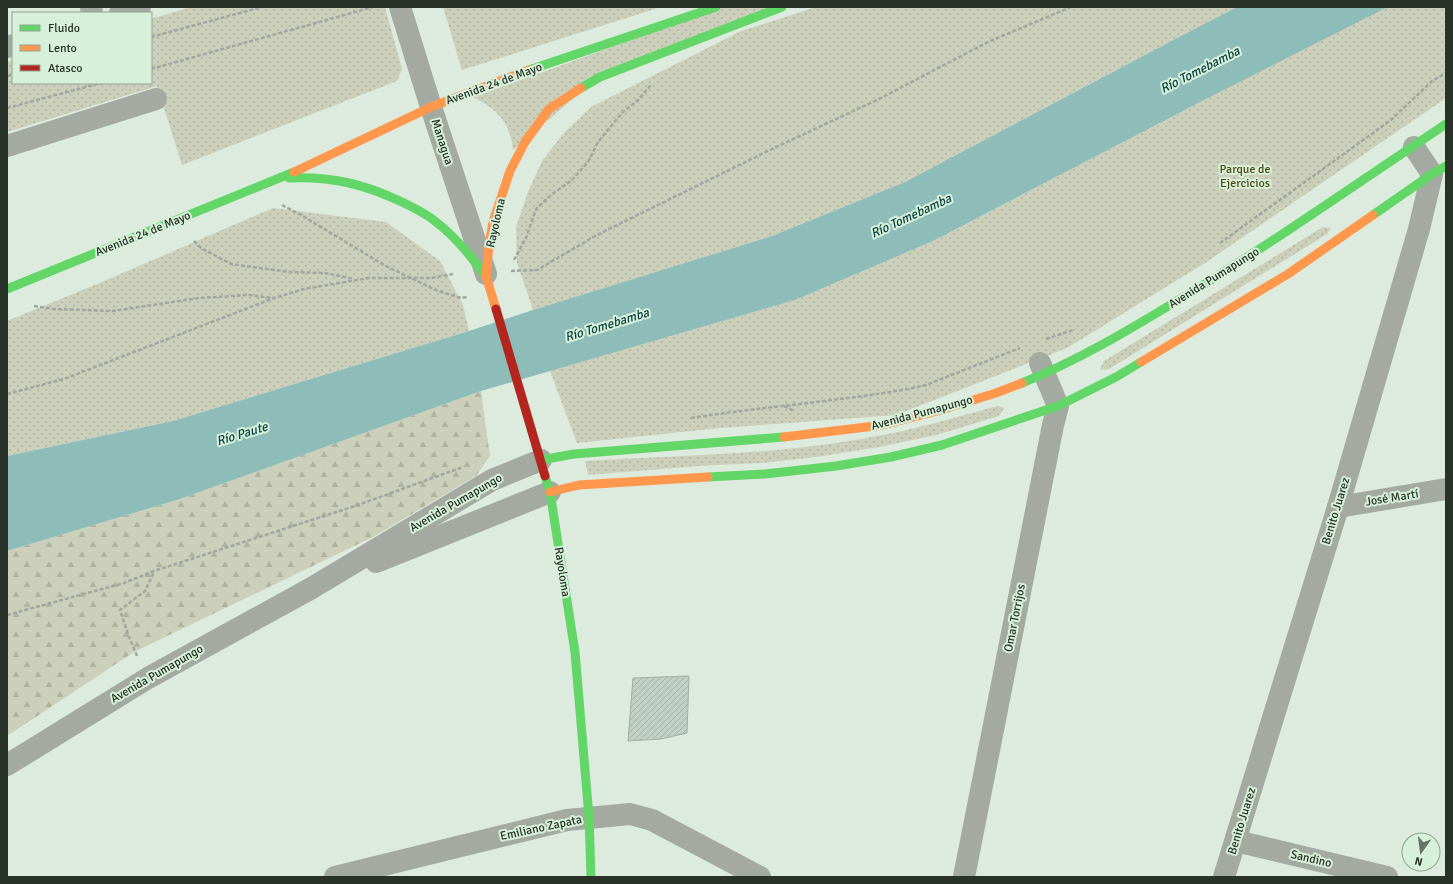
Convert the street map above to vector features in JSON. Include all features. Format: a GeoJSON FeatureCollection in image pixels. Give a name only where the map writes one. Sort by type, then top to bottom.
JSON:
{"type":"FeatureCollection","features":[{"type":"Feature","properties":{"kind":"main road","name":"Avenida 24 de Mayo"},"geometry":{"type":"LineString","coordinates":[[8,284],[280,179],[431,107],[522,72],[716,7]]}},
{"type":"Feature","properties":{"kind":"main road","name":"Rayoloma"},"geometry":{"type":"LineString","coordinates":[[489,285],[489,246],[493,222],[510,171],[525,142],[549,109],[600,76],[782,7]]}},
{"type":"Feature","properties":{"kind":"main road","name":"Avenida Pumapungo"},"geometry":{"type":"LineString","coordinates":[[538,452],[574,454],[759,440],[883,425],[941,410],[996,393],[1043,368],[1081,356],[1141,323],[1222,274],[1414,147],[1446,124]]}},
{"type":"Feature","properties":{"kind":"main road","name":"Avenida Pumapungo"},"geometry":{"type":"LineString","coordinates":[[550,492],[579,485],[765,474],[836,466],[891,457],[942,445],[1058,406],[1116,377],[1288,274],[1439,170]]}},
{"type":"Feature","properties":{"kind":"main road","name":"Avenida 24 de Mayo"},"geometry":{"type":"LineString","coordinates":[[280,179],[307,176],[332,178],[362,185],[385,194],[429,216]]}},
{"type":"Feature","properties":{"kind":"main road","name":"Rayoloma"},"geometry":{"type":"LineString","coordinates":[[429,216],[468,252],[489,285],[550,492],[575,652],[589,818],[591,877]]}},
{"type":"Feature","properties":{"kind":"street"},"geometry":{"type":"LineString","coordinates":[[123,12],[140,7]]}},
{"type":"Feature","properties":{"kind":"street","name":"Managua"},"geometry":{"type":"LineString","coordinates":[[400,7],[489,285]]}},
{"type":"Feature","properties":{"kind":"street"},"geometry":{"type":"LineString","coordinates":[[7,146],[156,99]]}},
{"type":"Feature","properties":{"kind":"street"},"geometry":{"type":"LineString","coordinates":[[1414,147],[1439,170]]}},
{"type":"Feature","properties":{"kind":"street","name":"Benito Juarez"},"geometry":{"type":"LineString","coordinates":[[1224,877],[1338,507],[1419,229],[1439,170]]}},
{"type":"Feature","properties":{"kind":"street"},"geometry":{"type":"LineString","coordinates":[[1043,368],[1058,406]]}},
{"type":"Feature","properties":{"kind":"street","name":"Omar Torrijos"},"geometry":{"type":"LineString","coordinates":[[964,877],[1058,406]]}},
{"type":"Feature","properties":{"kind":"street","name":"Avenida Pumapungo"},"geometry":{"type":"LineString","coordinates":[[7,765],[148,678],[310,589],[538,452]]}},
{"type":"Feature","properties":{"kind":"street","name":"José Martí"},"geometry":{"type":"LineString","coordinates":[[1338,507],[1446,489]]}},
{"type":"Feature","properties":{"kind":"street","name":"Avenida Pumapungo"},"geometry":{"type":"LineString","coordinates":[[310,589],[550,492]]}},
{"type":"Feature","properties":{"kind":"street","name":"Emiliano Zapata"},"geometry":{"type":"LineString","coordinates":[[335,877],[560,821],[630,814],[652,820],[760,877]]}},
{"type":"Feature","properties":{"kind":"street","name":"Sandino"},"geometry":{"type":"LineString","coordinates":[[1236,841],[1387,877]]}},
{"type":"Feature","properties":{"kind":"path"},"geometry":{"type":"LineString","coordinates":[[152,37],[262,7]]}},
{"type":"Feature","properties":{"kind":"path"},"geometry":{"type":"LineString","coordinates":[[152,70],[373,7]]}},
{"type":"Feature","properties":{"kind":"path"},"geometry":{"type":"LineString","coordinates":[[656,80],[638,100],[622,113],[611,126],[598,142],[588,162],[571,182],[552,194],[536,209],[526,238],[506,272],[537,270],[597,235],[772,149],[879,99],[988,42],[1071,7]]}},
{"type":"Feature","properties":{"kind":"path"},"geometry":{"type":"LineString","coordinates":[[1217,245],[1392,120],[1432,81],[1446,74]]}},
{"type":"Feature","properties":{"kind":"path"},"geometry":{"type":"LineString","coordinates":[[7,108],[97,84]]}},
{"type":"Feature","properties":{"kind":"path"},"geometry":{"type":"LineString","coordinates":[[250,190],[301,214],[384,265],[438,291],[461,298],[489,285]]}},
{"type":"Feature","properties":{"kind":"path"},"geometry":{"type":"LineString","coordinates":[[173,221],[202,248],[231,264],[289,272],[325,273],[357,280]]}},
{"type":"Feature","properties":{"kind":"path"},"geometry":{"type":"LineString","coordinates":[[7,394],[64,379],[274,298],[304,289],[369,278],[431,278],[462,273],[489,285]]}},
{"type":"Feature","properties":{"kind":"path"},"geometry":{"type":"LineString","coordinates":[[27,305],[54,309],[113,311],[199,298],[248,295],[274,298]]}},
{"type":"Feature","properties":{"kind":"path"},"geometry":{"type":"LineString","coordinates":[[1044,340],[1073,330]]}},
{"type":"Feature","properties":{"kind":"path"},"geometry":{"type":"LineString","coordinates":[[687,419],[741,410],[832,400],[911,389],[926,385],[1022,347]]}},
{"type":"Feature","properties":{"kind":"path"},"geometry":{"type":"LineString","coordinates":[[7,615],[124,583],[154,571],[355,506],[463,467]]}},
{"type":"Feature","properties":{"kind":"path"},"geometry":{"type":"LineString","coordinates":[[148,678],[139,661],[120,610],[145,591],[154,571]]}},
{"type":"Feature","properties":{"kind":"green space"},"geometry":{"type":"Polygon","coordinates":[[[191,7],[385,7],[402,69],[397,81],[182,165],[157,86],[7,132],[7,62],[12,60],[12,84],[152,84],[152,19],[191,7]]]}},
{"type":"Feature","properties":{"kind":"green space"},"geometry":{"type":"Polygon","coordinates":[[[443,7],[661,7],[462,70],[443,7]]]}},
{"type":"Feature","properties":{"kind":"green space"},"geometry":{"type":"Polygon","coordinates":[[[723,7],[776,7],[603,73],[513,150],[506,124],[496,112],[473,97],[723,7]]]}},
{"type":"Feature","properties":{"kind":"green space"},"geometry":{"type":"Polygon","coordinates":[[[817,7],[1237,7],[905,182],[772,236],[533,310],[517,263],[516,227],[528,192],[542,161],[564,133],[591,107],[741,31],[817,7]]]}},
{"type":"Feature","properties":{"kind":"green space","name":"Parque de Ejercicios"},"geometry":{"type":"Polygon","coordinates":[[[1388,7],[1446,7],[1446,98],[1205,263],[1067,348],[896,415],[720,428],[577,443],[550,371],[795,300],[933,241],[1208,98],[1388,7]]]}},
{"type":"Feature","properties":{"kind":"green space"},"geometry":{"type":"Polygon","coordinates":[[[273,208],[386,222],[440,261],[463,305],[469,331],[173,421],[7,456],[7,321],[102,282],[273,208]]]}},
{"type":"Feature","properties":{"kind":"green space"},"geometry":{"type":"Polygon","coordinates":[[[1323,227],[1331,228],[1327,234],[1109,369],[1100,370],[1104,361],[1323,227]]]}},
{"type":"Feature","properties":{"kind":"green space"},"geometry":{"type":"Polygon","coordinates":[[[481,391],[490,456],[476,476],[373,537],[134,652],[7,736],[7,551],[177,500],[481,391]]]}},
{"type":"Feature","properties":{"kind":"green space"},"geometry":{"type":"Polygon","coordinates":[[[997,406],[1004,408],[999,416],[936,435],[879,447],[816,457],[761,463],[698,466],[588,475],[585,461],[768,451],[805,447],[907,430],[997,406]]]}},
{"type":"Feature","properties":{"kind":"water"},"geometry":{"type":"Polygon","coordinates":[[[1237,7],[1388,7],[1208,98],[933,241],[795,300],[481,391],[177,500],[7,551],[7,456],[173,421],[469,331],[772,236],[905,182],[1237,7]]]}},
{"type":"Feature","properties":{"kind":"building"},"geometry":{"type":"Polygon","coordinates":[[[689,676],[687,733],[661,739],[628,741],[633,678],[689,676]]]}},
{"type":"Feature","properties":{"kind":"traffic: fast"},"geometry":{"type":"LineString","coordinates":[[529,70],[716,7]]}},
{"type":"Feature","properties":{"kind":"traffic: fast"},"geometry":{"type":"LineString","coordinates":[[581,88],[600,77],[782,7]]}},
{"type":"Feature","properties":{"kind":"traffic: fast"},"geometry":{"type":"LineString","coordinates":[[1022,383],[1083,355],[1180,299],[1281,235],[1446,124]]}},
{"type":"Feature","properties":{"kind":"traffic: fast"},"geometry":{"type":"LineString","coordinates":[[1373,215],[1446,166]]}},
{"type":"Feature","properties":{"kind":"traffic: fast"},"geometry":{"type":"LineString","coordinates":[[7,289],[294,172]]}},
{"type":"Feature","properties":{"kind":"traffic: fast"},"geometry":{"type":"LineString","coordinates":[[289,178],[319,178],[347,182],[374,190],[424,213],[450,234],[486,276]]}},
{"type":"Feature","properties":{"kind":"traffic: fast"},"geometry":{"type":"LineString","coordinates":[[708,477],[765,474],[836,466],[891,457],[942,445],[1058,406],[1116,377],[1141,362]]}},
{"type":"Feature","properties":{"kind":"traffic: fast"},"geometry":{"type":"LineString","coordinates":[[541,460],[574,454],[784,437]]}},
{"type":"Feature","properties":{"kind":"traffic: fast"},"geometry":{"type":"LineString","coordinates":[[545,476],[550,492],[575,652],[589,817],[591,877]]}},
{"type":"Feature","properties":{"kind":"traffic: slow"},"geometry":{"type":"LineString","coordinates":[[294,172],[431,107],[529,70]]}},
{"type":"Feature","properties":{"kind":"traffic: slow"},"geometry":{"type":"LineString","coordinates":[[496,309],[486,276],[489,245],[493,222],[510,171],[525,142],[549,109],[581,88]]}},
{"type":"Feature","properties":{"kind":"traffic: slow"},"geometry":{"type":"LineString","coordinates":[[1141,362],[1288,274],[1373,215]]}},
{"type":"Feature","properties":{"kind":"traffic: slow"},"geometry":{"type":"LineString","coordinates":[[784,437],[883,425],[941,410],[996,393],[1022,383]]}},
{"type":"Feature","properties":{"kind":"traffic: slow"},"geometry":{"type":"LineString","coordinates":[[550,492],[579,485],[708,477]]}},
{"type":"Feature","properties":{"kind":"traffic: jam"},"geometry":{"type":"LineString","coordinates":[[496,309],[545,476]]}},
{"type":"Feature","properties":{"kind":"water label","name":"Río Tomebamba"},"geometry":{"type":"Point","coordinates":[1200,70]}},
{"type":"Feature","properties":{"kind":"water label","name":"Río Tomebamba"},"geometry":{"type":"Point","coordinates":[911,216]}},
{"type":"Feature","properties":{"kind":"water label","name":"Río Tomebamba"},"geometry":{"type":"Point","coordinates":[607,325]}},
{"type":"Feature","properties":{"kind":"water label","name":"Río Paute"},"geometry":{"type":"Point","coordinates":[242,434]}}]}
